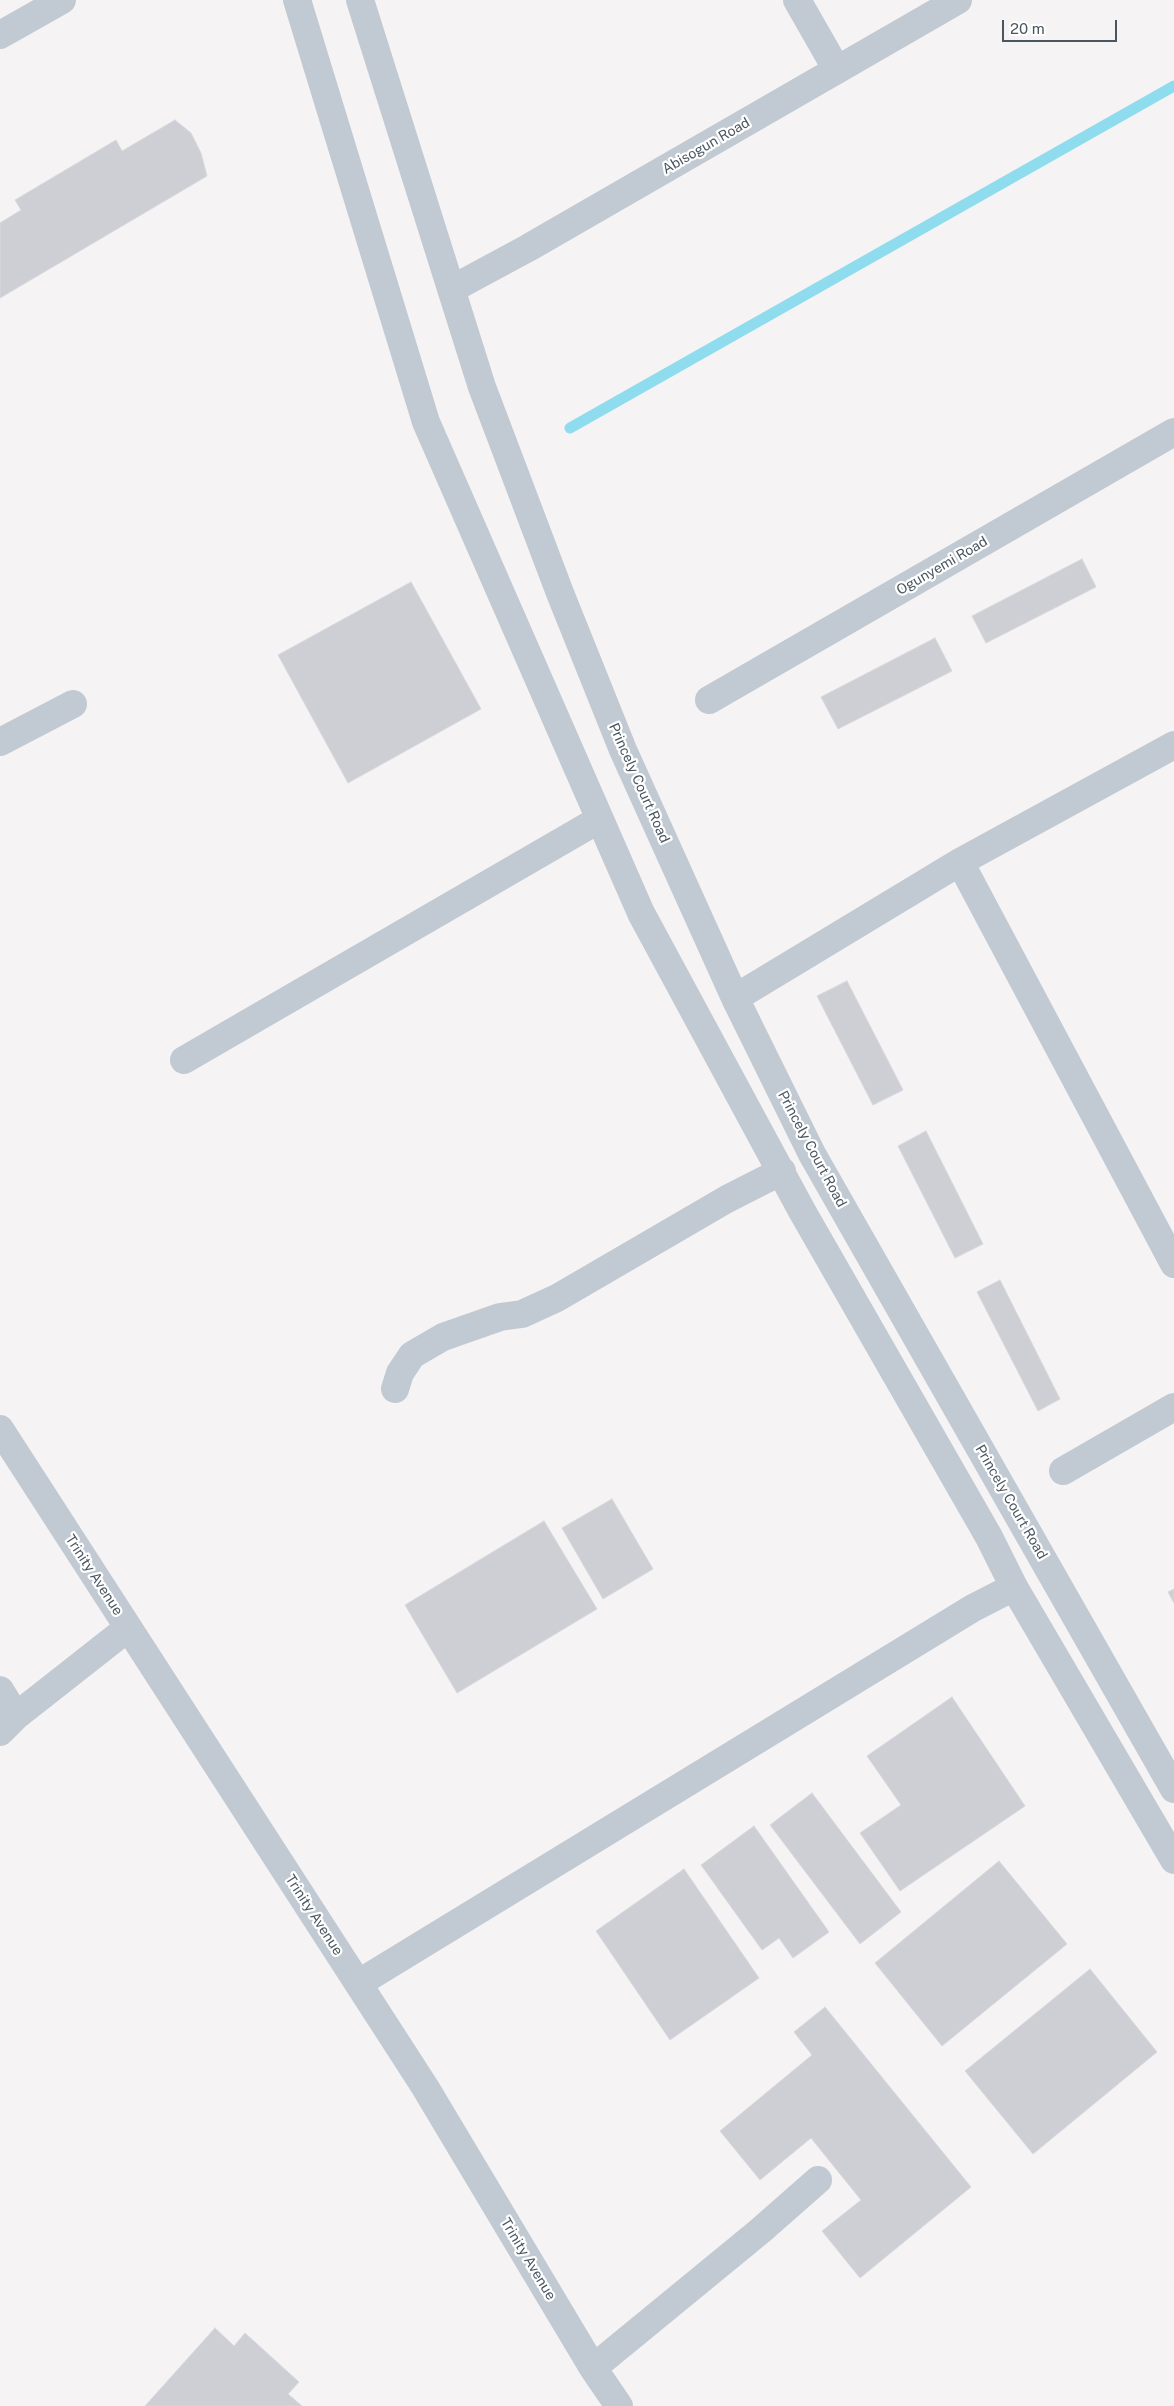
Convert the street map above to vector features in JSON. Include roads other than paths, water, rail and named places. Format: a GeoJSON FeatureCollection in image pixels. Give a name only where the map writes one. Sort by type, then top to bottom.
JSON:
{"type":"FeatureCollection","features":[{"type":"Feature","properties":{"kind":"street"},"geometry":{"type":"LineString","coordinates":[[0,35],[62,0]]}},
{"type":"Feature","properties":{"kind":"street"},"geometry":{"type":"LineString","coordinates":[[297,0],[426,422],[641,913],[807,1220],[989,1537],[1014,1587],[1174,1860]]}},
{"type":"Feature","properties":{"kind":"street","name":"Princely Court Road"},"geometry":{"type":"LineString","coordinates":[[360,0],[482,387],[560,593],[623,750],[735,998],[812,1154],[1174,1789]]}},
{"type":"Feature","properties":{"kind":"street"},"geometry":{"type":"LineString","coordinates":[[798,0],[837,70]]}},
{"type":"Feature","properties":{"kind":"street","name":"Abisogun Road"},"geometry":{"type":"LineString","coordinates":[[452,289],[528,248],[958,0]]}},
{"type":"Feature","properties":{"kind":"street","name":"Ogunyemi Road"},"geometry":{"type":"LineString","coordinates":[[709,700],[1174,432]]}},
{"type":"Feature","properties":{"kind":"street"},"geometry":{"type":"LineString","coordinates":[[0,742],[74,704]]}},
{"type":"Feature","properties":{"kind":"street"},"geometry":{"type":"LineString","coordinates":[[735,998],[960,862],[1174,745]]}},
{"type":"Feature","properties":{"kind":"street"},"geometry":{"type":"LineString","coordinates":[[184,1060],[600,819]]}},
{"type":"Feature","properties":{"kind":"street"},"geometry":{"type":"LineString","coordinates":[[960,862],[1174,1264]]}},
{"type":"Feature","properties":{"kind":"street"},"geometry":{"type":"LineString","coordinates":[[395,1389],[400,1373],[412,1355],[443,1337],[500,1317],[522,1314],[557,1298],[727,1199],[782,1171]]}},
{"type":"Feature","properties":{"kind":"street"},"geometry":{"type":"LineString","coordinates":[[1063,1471],[1174,1407]]}},
{"type":"Feature","properties":{"kind":"street","name":"Trinity Avenue"},"geometry":{"type":"LineString","coordinates":[[0,1429],[426,2087],[593,2368],[619,2406]]}},
{"type":"Feature","properties":{"kind":"street"},"geometry":{"type":"LineString","coordinates":[[359,1984],[973,1608],[1014,1587]]}},
{"type":"Feature","properties":{"kind":"street"},"geometry":{"type":"LineString","coordinates":[[0,1690],[8,1724],[128,1628]]}},
{"type":"Feature","properties":{"kind":"street"},"geometry":{"type":"LineString","coordinates":[[593,2368],[760,2231],[818,2180]]}},
{"type":"Feature","properties":{"kind":"waterway"},"geometry":{"type":"LineString","coordinates":[[570,428],[1174,86]]}}]}
